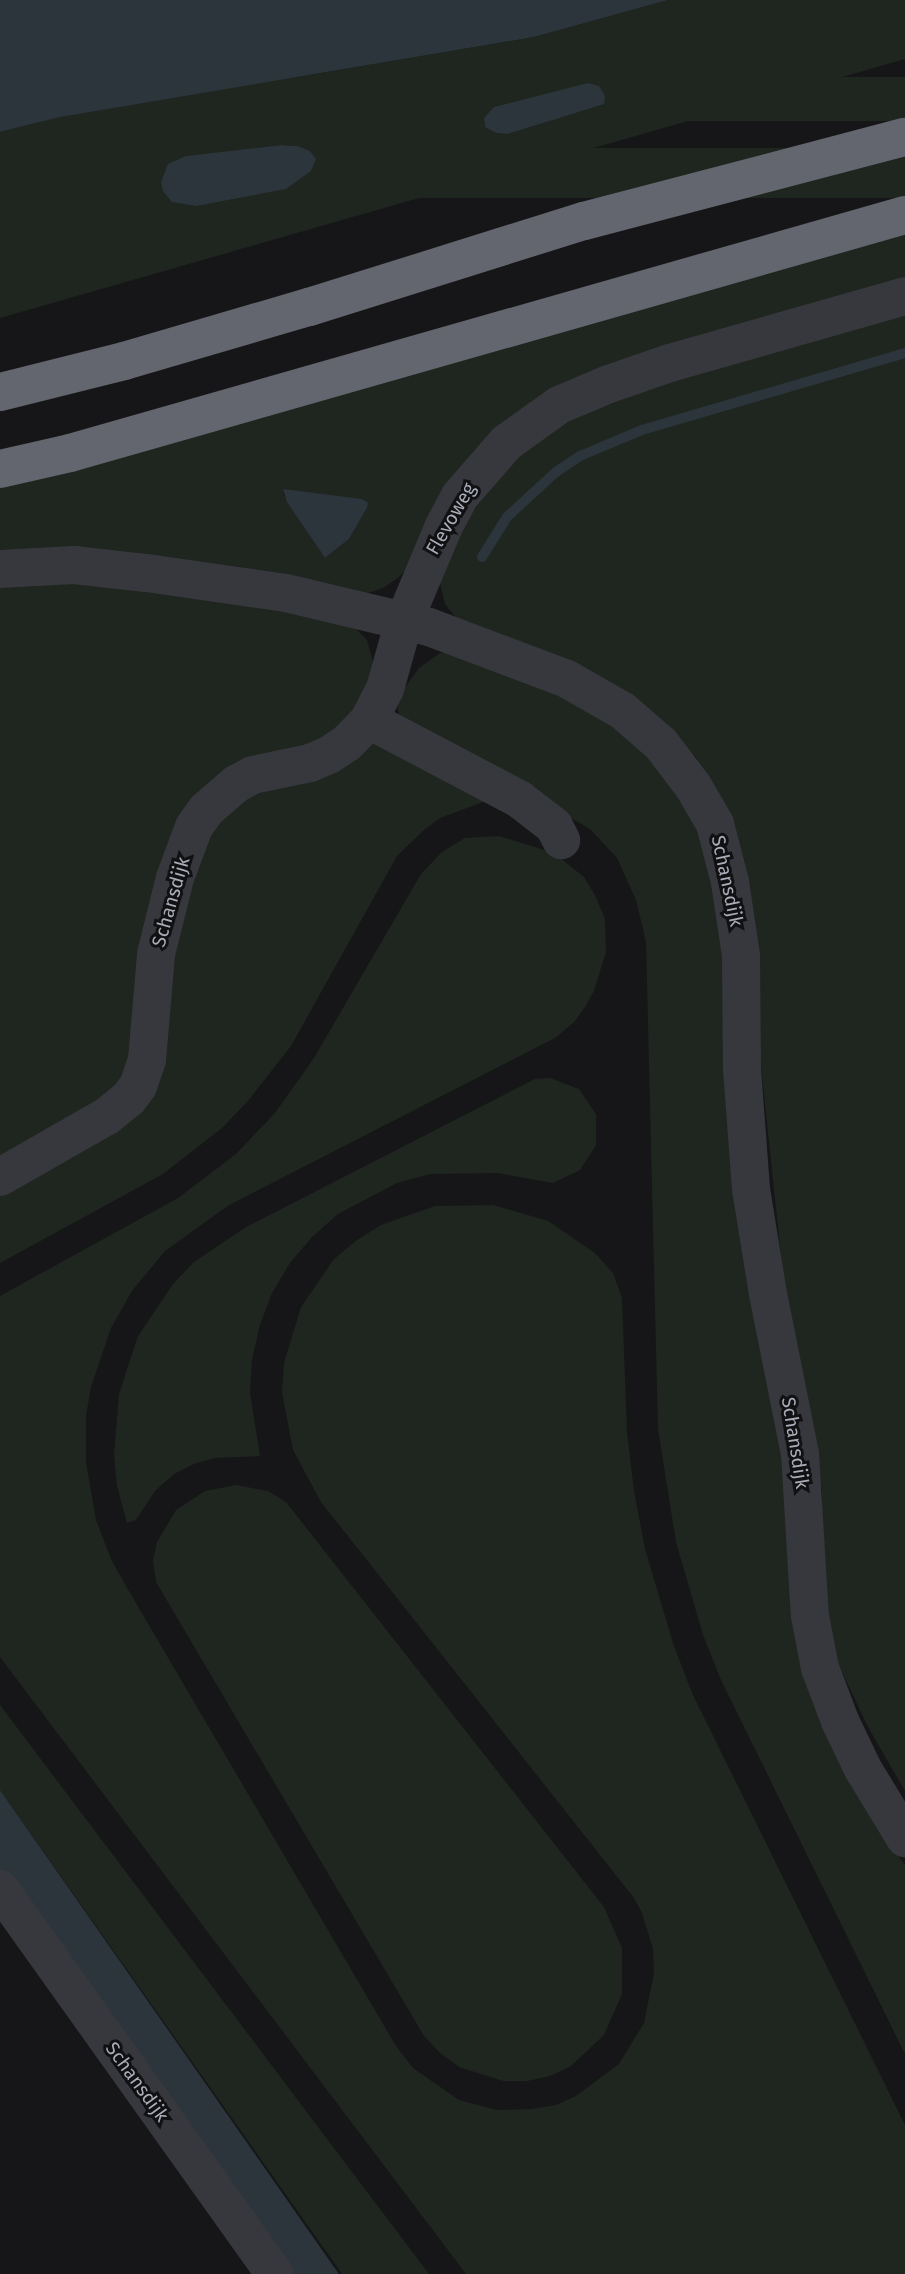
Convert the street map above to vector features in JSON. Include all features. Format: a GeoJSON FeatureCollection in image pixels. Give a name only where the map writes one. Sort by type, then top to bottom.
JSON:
{"type":"FeatureCollection","features":[{"type":"Feature","properties":{"kind":"highway"},"geometry":{"type":"LineString","coordinates":[[0,392],[230,330],[584,221],[905,136]]}},
{"type":"Feature","properties":{"kind":"highway"},"geometry":{"type":"LineString","coordinates":[[0,469],[70,453],[905,215]]}},
{"type":"Feature","properties":{"kind":"street","name":"Flevoweg"},"geometry":{"type":"LineString","coordinates":[[404,621],[430,554],[460,496],[506,443],[559,405],[670,363],[905,296]]}},
{"type":"Feature","properties":{"kind":"street"},"geometry":{"type":"LineString","coordinates":[[0,569],[45,565],[109,568],[286,593],[404,621]]}},
{"type":"Feature","properties":{"kind":"street","name":"Schansdijk"},"geometry":{"type":"LineString","coordinates":[[0,1177],[113,1112],[138,1086],[147,1060],[150,1000],[166,909],[194,827],[220,794],[253,775],[301,766],[329,755],[347,743],[369,720],[385,689],[404,621],[504,654],[567,679],[623,710],[661,744],[693,786],[715,824],[730,882],[741,956],[742,1069],[751,1189],[768,1294],[800,1454],[810,1616],[820,1668],[840,1721],[863,1769],[905,1838]]}},
{"type":"Feature","properties":{"kind":"street"},"geometry":{"type":"LineString","coordinates":[[369,720],[519,799],[554,826],[561,840]]}},
{"type":"Feature","properties":{"kind":"street","name":"Schansdijk"},"geometry":{"type":"LineString","coordinates":[[0,1889],[275,2274]]}},
{"type":"Feature","properties":{"kind":"shaded area"},"geometry":{"type":"Polygon","coordinates":[[[0,0],[668,0],[534,37],[60,117],[0,132],[0,0]]]}},
{"type":"Feature","properties":{"kind":"shaded area"},"geometry":{"type":"Polygon","coordinates":[[[668,0],[905,0],[905,59],[0,318],[0,132],[60,117],[534,37],[668,0]],[[588,83],[494,107],[484,118],[485,127],[496,133],[508,134],[604,104],[588,83]],[[281,145],[186,156],[197,206],[286,189],[297,146],[281,145]]]}},
{"type":"Feature","properties":{"kind":"shaded area"},"geometry":{"type":"Polygon","coordinates":[[[0,77],[905,77],[905,121],[0,121],[0,77]]]}},
{"type":"Feature","properties":{"kind":"shaded area"},"geometry":{"type":"Polygon","coordinates":[[[588,83],[599,86],[605,96],[604,104],[508,134],[496,133],[485,127],[484,118],[494,107],[588,83]]]}},
{"type":"Feature","properties":{"kind":"shaded area"},"geometry":{"type":"Polygon","coordinates":[[[281,145],[297,146],[310,151],[316,159],[311,171],[286,189],[197,206],[172,202],[163,191],[161,182],[168,164],[186,156],[281,145]]]}},
{"type":"Feature","properties":{"kind":"shaded area"},"geometry":{"type":"Polygon","coordinates":[[[0,148],[905,148],[905,198],[0,198],[0,148]]]}},
{"type":"Feature","properties":{"kind":"shaded area"},"geometry":{"type":"Polygon","coordinates":[[[905,224],[905,283],[601,372],[399,577],[383,588],[365,594],[0,556],[0,482],[905,224]],[[283,493],[325,558],[349,539],[367,508],[283,493]]]}},
{"type":"Feature","properties":{"kind":"shaded area"},"geometry":{"type":"Polygon","coordinates":[[[905,312],[905,1791],[868,1727],[836,1659],[822,1580],[822,1491],[784,1285],[751,970],[714,791],[695,756],[640,717],[461,624],[445,604],[440,583],[450,541],[517,454],[584,408],[905,312]]]}},
{"type":"Feature","properties":{"kind":"shaded area"},"geometry":{"type":"Polygon","coordinates":[[[283,489],[362,499],[368,503],[349,539],[325,558],[287,502],[283,489]]]}},
{"type":"Feature","properties":{"kind":"shaded area"},"geometry":{"type":"Polygon","coordinates":[[[66,580],[278,607],[356,629],[367,640],[374,666],[356,710],[321,741],[228,770],[131,1058],[117,1088],[0,1159],[0,583],[66,580]]]}},
{"type":"Feature","properties":{"kind":"shaded area"},"geometry":{"type":"Polygon","coordinates":[[[440,653],[452,653],[560,694],[614,723],[650,755],[700,830],[714,885],[788,1507],[892,1847],[905,1865],[905,2054],[721,1680],[703,1635],[676,1542],[658,1429],[646,942],[636,900],[617,858],[590,829],[400,719],[397,705],[404,689],[419,668],[440,653]]]}},
{"type":"Feature","properties":{"kind":"shaded area"},"geometry":{"type":"Polygon","coordinates":[[[375,738],[486,801],[440,818],[397,856],[291,1046],[248,1101],[222,1128],[163,1174],[0,1263],[0,1196],[116,1129],[166,1002],[181,913],[209,835],[231,807],[375,738]]]}},
{"type":"Feature","properties":{"kind":"shaded area"},"geometry":{"type":"Polygon","coordinates":[[[499,836],[554,853],[584,877],[596,897],[605,919],[606,952],[594,991],[585,1007],[574,1022],[555,1038],[229,1205],[165,1251],[132,1291],[111,1328],[91,1387],[86,1416],[86,1462],[96,1520],[111,1559],[126,1586],[396,2046],[413,2068],[459,2100],[497,2110],[556,2105],[576,2096],[619,2064],[644,2023],[654,1973],[653,1949],[642,1913],[634,1898],[321,1502],[293,1450],[282,1392],[284,1363],[301,1307],[334,1259],[381,1225],[435,1206],[493,1205],[548,1221],[595,1253],[613,1273],[622,1298],[627,1432],[634,1491],[645,1549],[674,1646],[692,1693],[905,2125],[905,2274],[466,2274],[0,1657],[0,1296],[178,1198],[236,1154],[275,1113],[314,1058],[421,874],[442,852],[465,838],[499,836]]]}},
{"type":"Feature","properties":{"kind":"shaded area"},"geometry":{"type":"Polygon","coordinates":[[[550,1078],[579,1089],[596,1114],[596,1145],[580,1170],[553,1183],[497,1173],[430,1174],[397,1183],[338,1214],[312,1237],[290,1263],[272,1293],[260,1325],[252,1359],[250,1393],[260,1456],[214,1458],[174,1474],[155,1491],[136,1520],[127,1523],[117,1486],[114,1455],[119,1394],[138,1336],[173,1284],[194,1262],[246,1227],[535,1079],[550,1078]]]}},
{"type":"Feature","properties":{"kind":"shaded area"},"geometry":{"type":"Polygon","coordinates":[[[236,1485],[268,1491],[286,1502],[604,1907],[622,1948],[622,1994],[604,2035],[571,2066],[550,2076],[527,2081],[503,2081],[459,2067],[440,2053],[424,2036],[156,1582],[153,1560],[157,1542],[176,1510],[205,1491],[236,1485]]]}},
{"type":"Feature","properties":{"kind":"shaded area"},"geometry":{"type":"Polygon","coordinates":[[[0,1705],[429,2274],[342,2274],[0,1790],[0,1705]]]}},
{"type":"Feature","properties":{"kind":"shaded area"},"geometry":{"type":"Polygon","coordinates":[[[0,1790],[339,2274],[282,2274],[0,1872],[0,1790]]]}},
{"type":"Feature","properties":{"kind":"shaded area"},"geometry":{"type":"Polygon","coordinates":[[[0,1837],[310,2274],[294,2274],[0,1864],[0,1837]]]}},
{"type":"Feature","properties":{"kind":"waterway"},"geometry":{"type":"LineString","coordinates":[[482,557],[507,517],[556,472],[580,456],[642,430],[905,353]]}}]}
